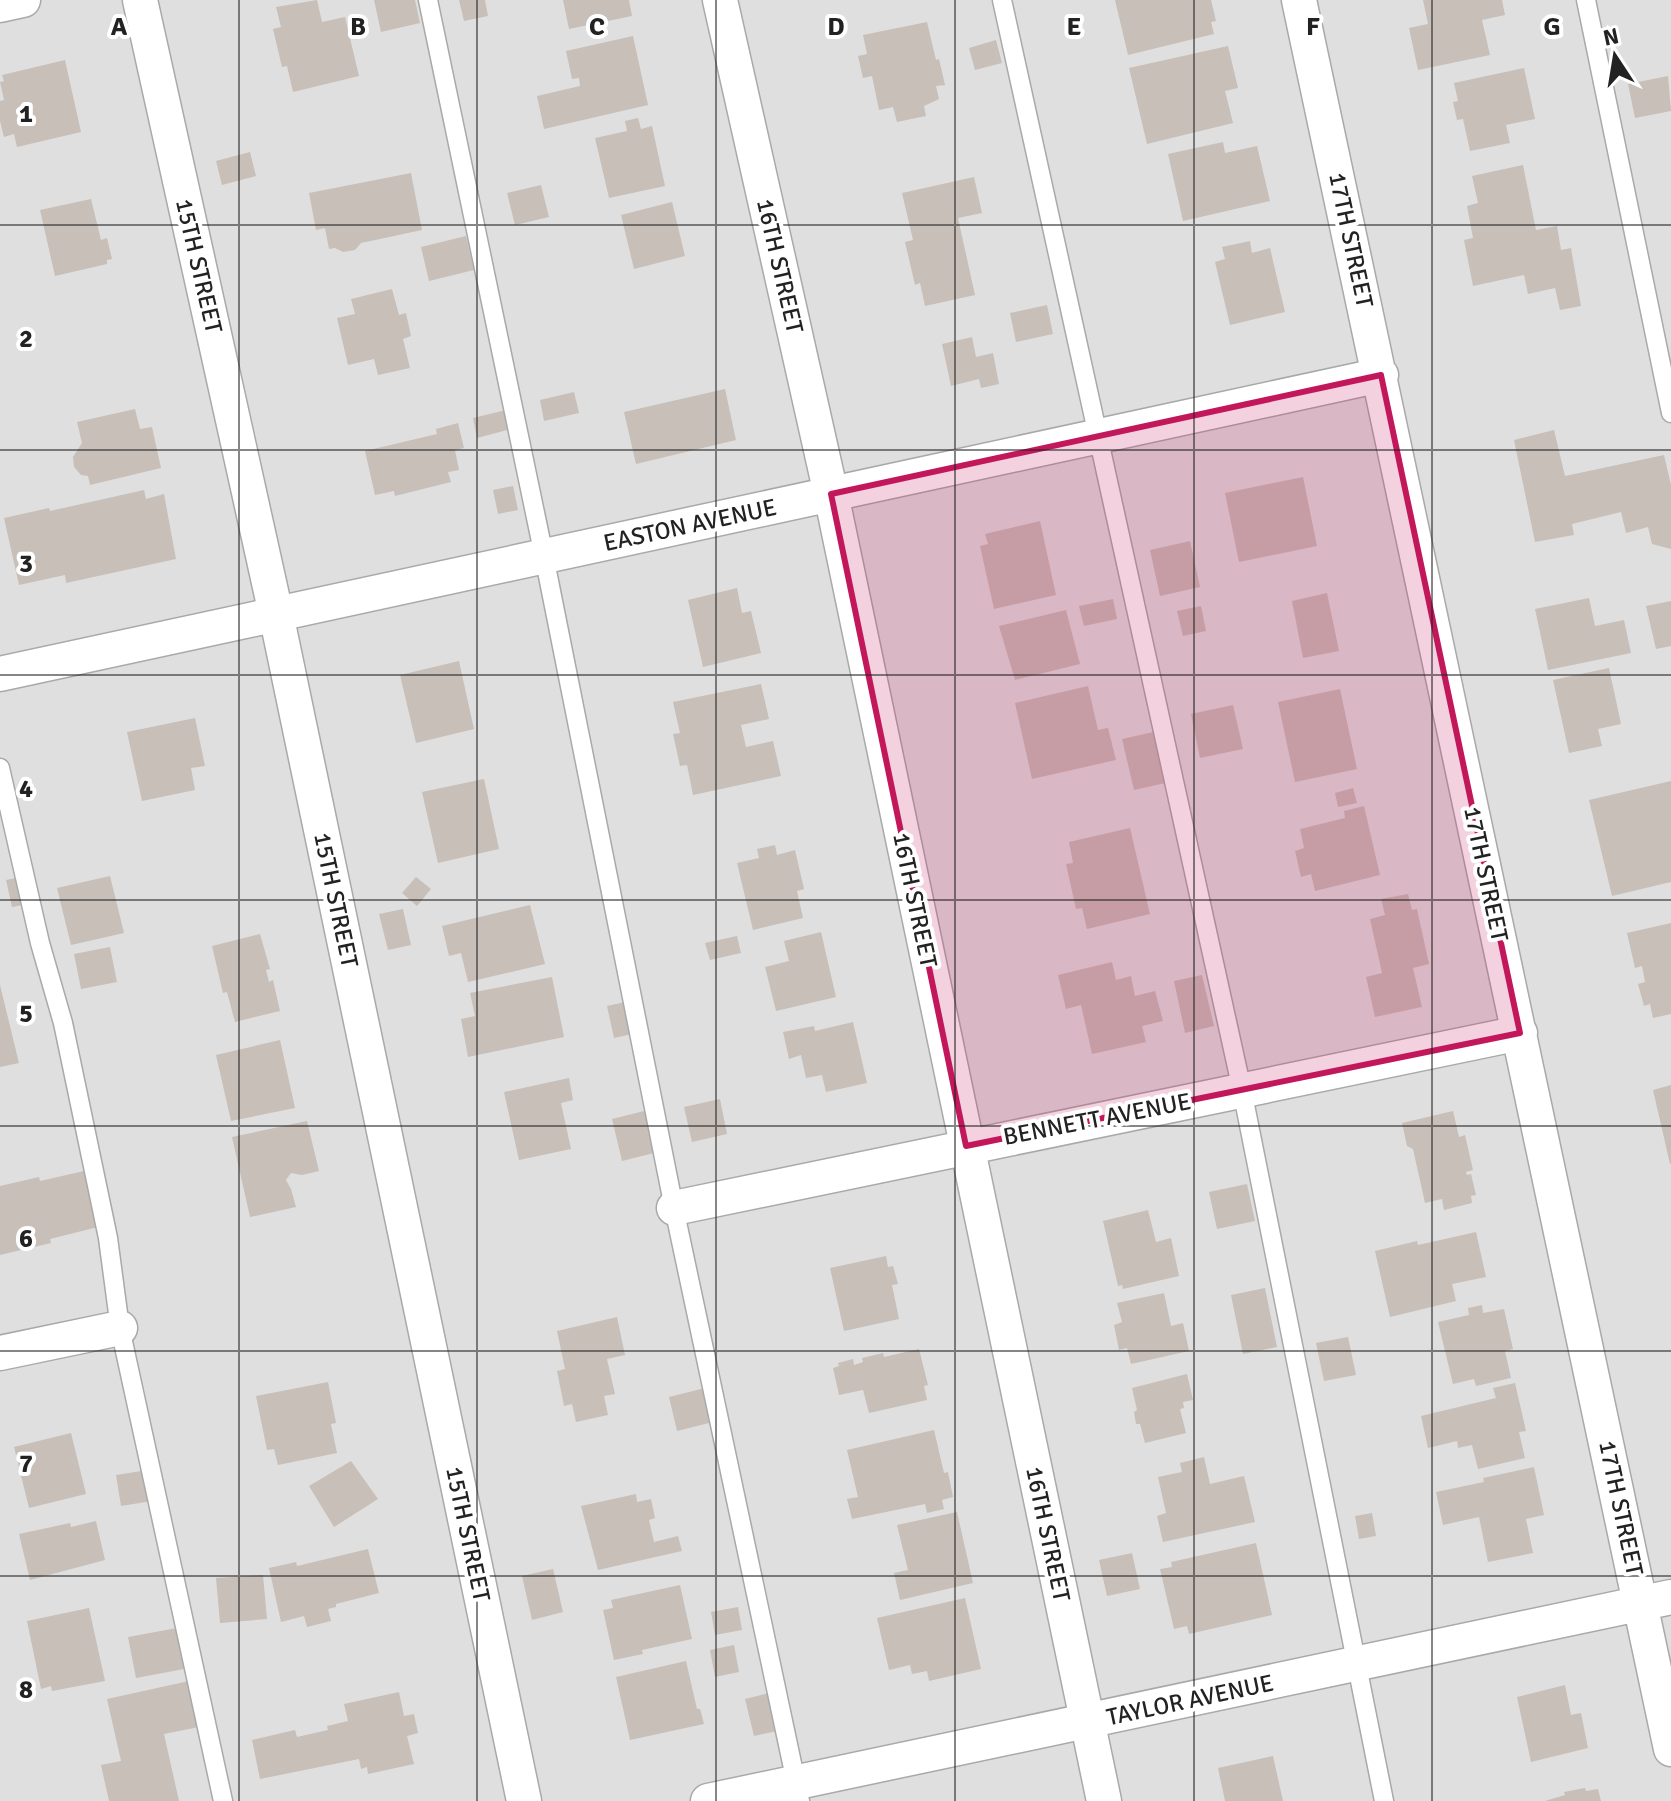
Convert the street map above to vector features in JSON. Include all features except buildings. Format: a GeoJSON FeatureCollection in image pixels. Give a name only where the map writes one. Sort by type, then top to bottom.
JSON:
{"type":"FeatureCollection","features":[{"type":"Feature","properties":{"kind":"street"},"geometry":{"type":"LineString","coordinates":[[0,5],[23,0]]}},
{"type":"Feature","properties":{"kind":"street","name":"15TH STREET"},"geometry":{"type":"LineString","coordinates":[[140,0],[276,614],[524,1801]]}},
{"type":"Feature","properties":{"kind":"street","name":"16TH STREET"},"geometry":{"type":"LineString","coordinates":[[720,0],[831,494],[1104,1801]]}},
{"type":"Feature","properties":{"kind":"street","name":"17TH STREET"},"geometry":{"type":"LineString","coordinates":[[1299,0],[1520,1033],[1656,1600],[1671,1749]]}},
{"type":"Feature","properties":{"kind":"street","name":"EASTON AVENUE"},"geometry":{"type":"LineString","coordinates":[[0,674],[1381,375]]}},
{"type":"Feature","properties":{"kind":"street","name":"BENNETT AVENUE"},"geometry":{"type":"LineString","coordinates":[[674,1208],[1520,1033]]}},
{"type":"Feature","properties":{"kind":"street"},"geometry":{"type":"LineString","coordinates":[[0,1353],[120,1328]]}},
{"type":"Feature","properties":{"kind":"street","name":"TAYLOR AVENUE"},"geometry":{"type":"LineString","coordinates":[[708,1801],[798,1792],[1087,1722],[1656,1600]]}},
{"type":"Feature","properties":{"kind":"lane"},"geometry":{"type":"LineString","coordinates":[[428,0],[544,556],[674,1208],[798,1792]]}},
{"type":"Feature","properties":{"kind":"lane"},"geometry":{"type":"LineString","coordinates":[[1002,0],[1242,1090],[1384,1801]]}},
{"type":"Feature","properties":{"kind":"lane"},"geometry":{"type":"LineString","coordinates":[[1586,0],[1671,413]]}},
{"type":"Feature","properties":{"kind":"lane"},"geometry":{"type":"LineString","coordinates":[[0,768],[40,943],[63,1023],[108,1238],[120,1328],[223,1801]]}},
{"type":"Feature","properties":{"kind":"highlighted area"},"geometry":{"type":"Polygon","coordinates":[[[1381,375],[1520,1033],[966,1146],[831,494],[1381,375]]]}},
{"type":"Feature","properties":{"kind":"shaded area"},"geometry":{"type":"Polygon","coordinates":[[[0,0],[1671,0],[1671,1801],[0,1801],[0,0]]]}}]}
